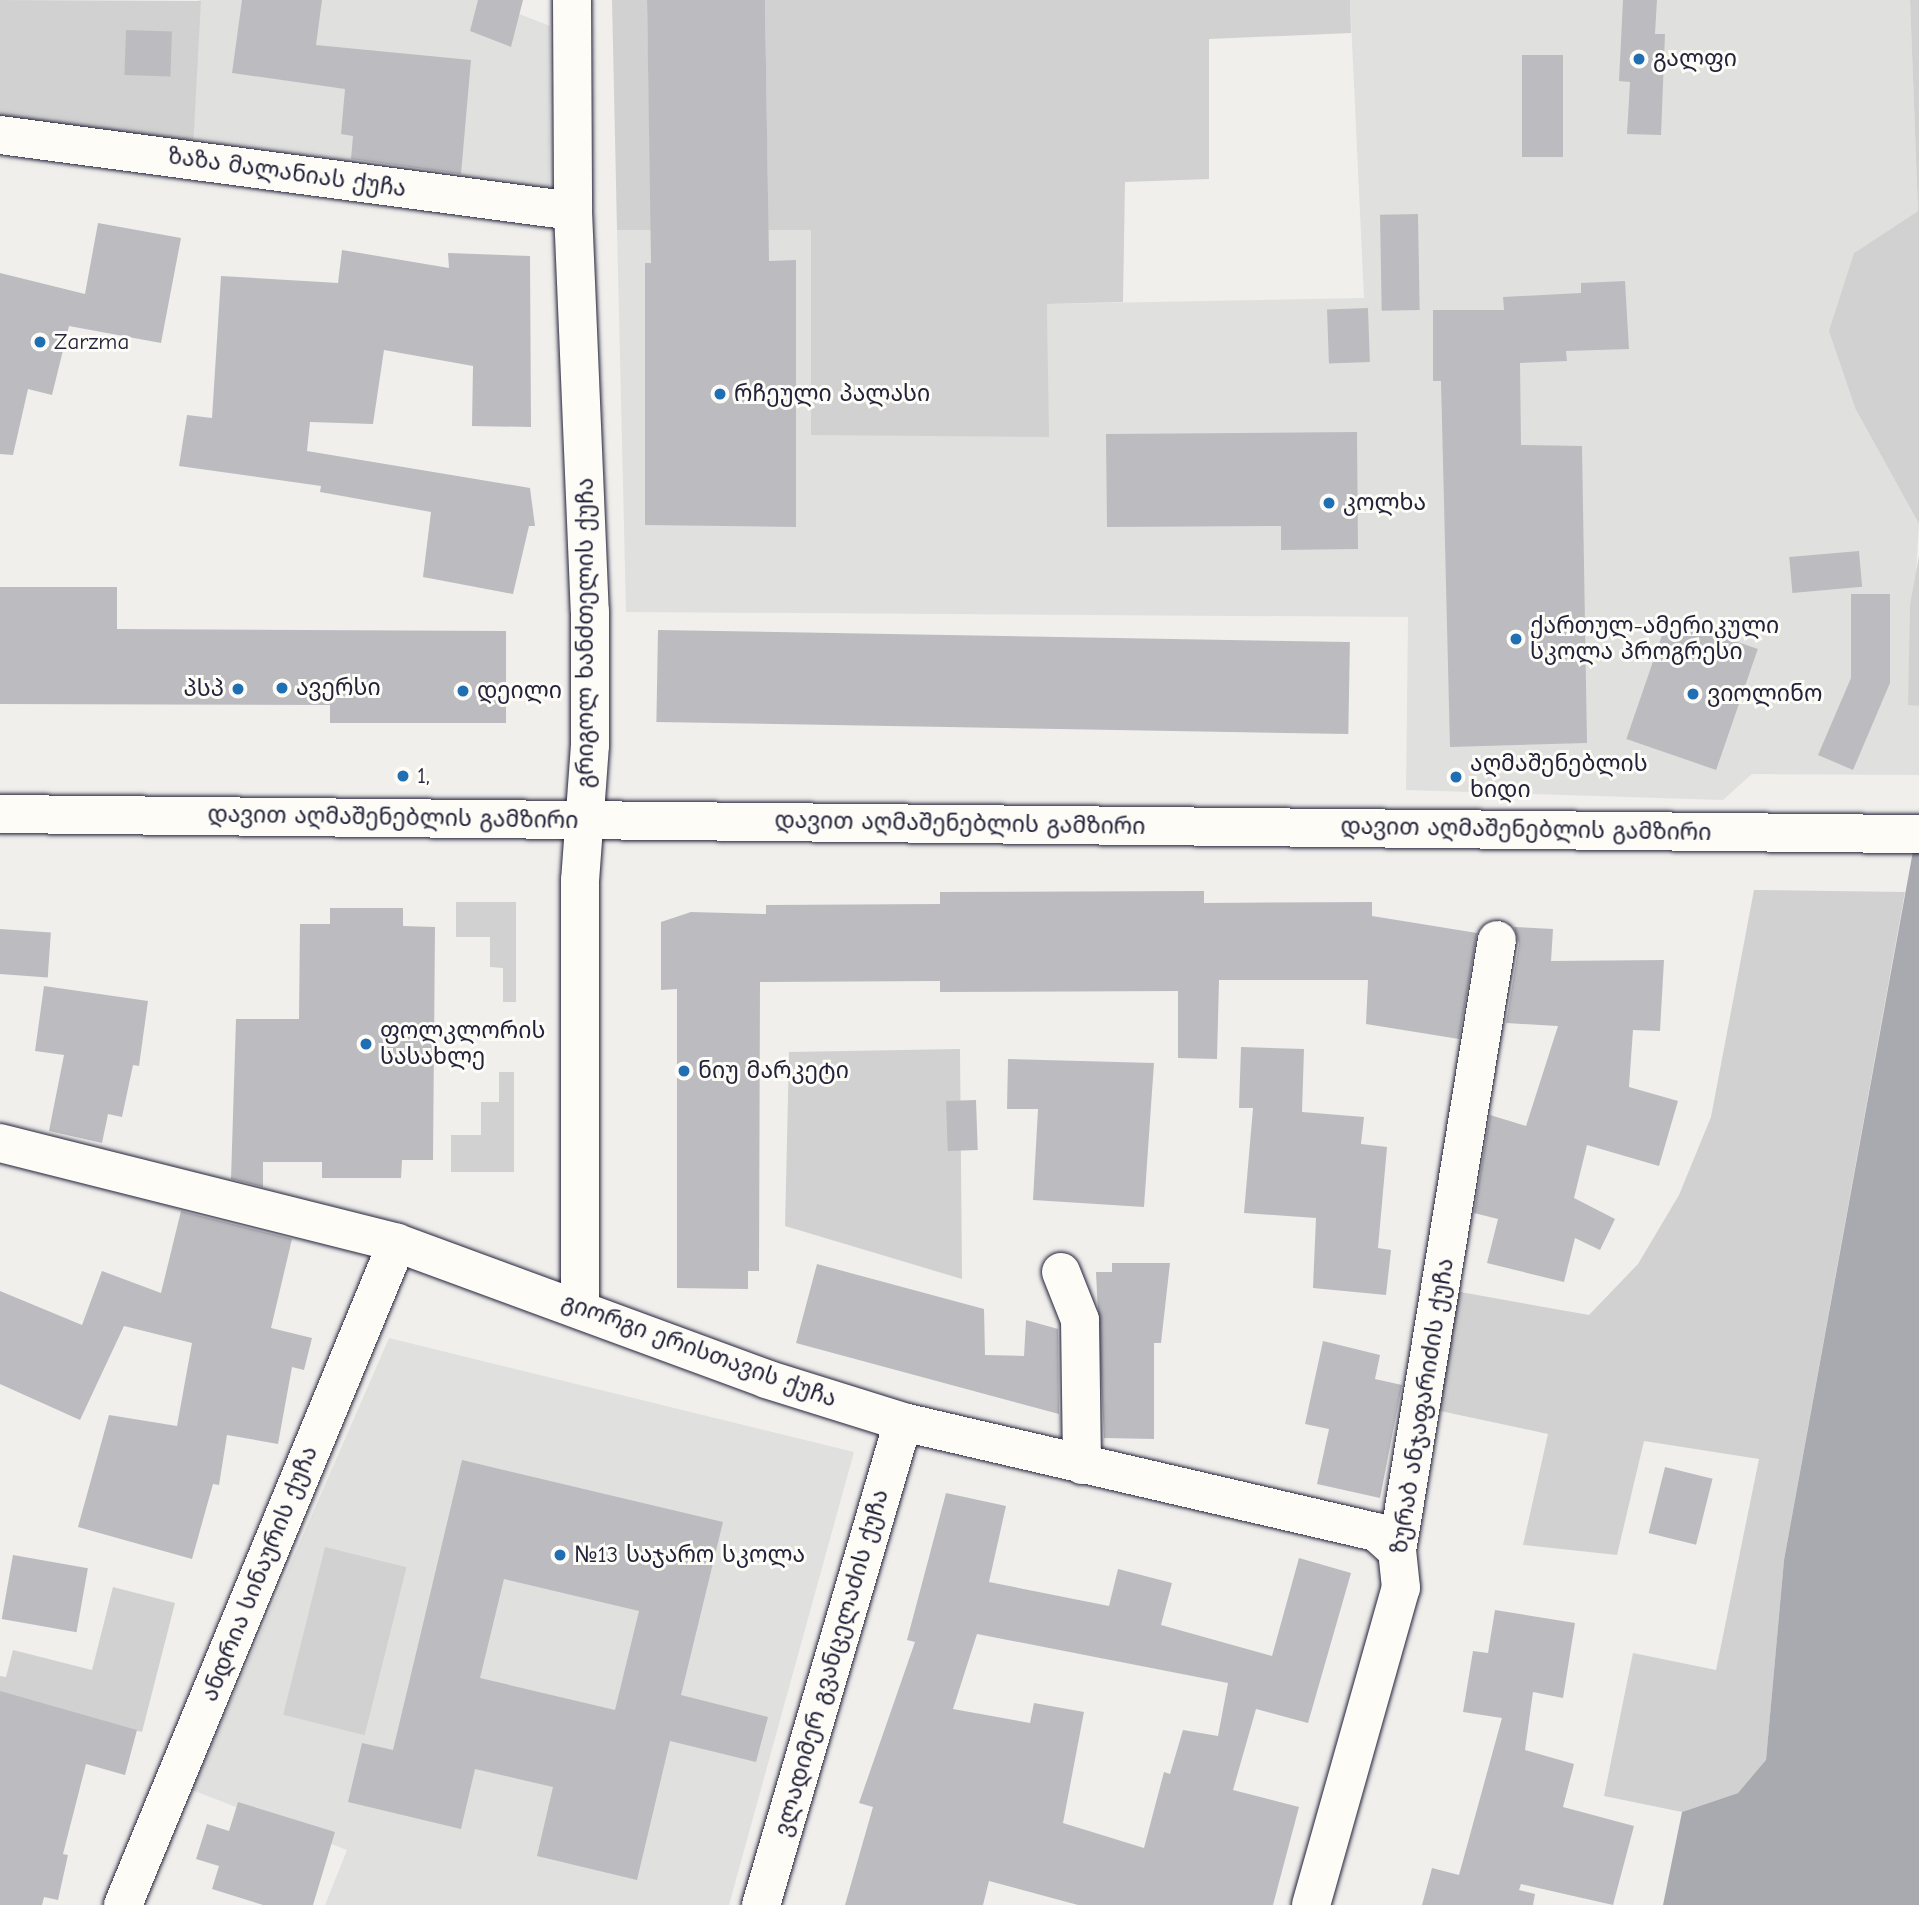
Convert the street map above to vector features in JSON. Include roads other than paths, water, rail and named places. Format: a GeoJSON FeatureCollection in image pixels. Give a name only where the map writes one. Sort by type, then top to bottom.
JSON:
{"type":"FeatureCollection","features":[{"type":"Feature","properties":{"kind":"street","name":"გრიგოლ ხანძთელის ქუჩა"},"geometry":{"type":"LineString","coordinates":[[572,0],[573,211],[590,611],[586,820],[580,880],[580,1309]]}},
{"type":"Feature","properties":{"kind":"street","name":"ზაზა მალანიას ქუჩა"},"geometry":{"type":"LineString","coordinates":[[0,135],[573,211]]}},
{"type":"Feature","properties":{"kind":"street","name":"დავით აღმაშენებლის გამზირი"},"geometry":{"type":"LineString","coordinates":[[0,814],[1919,834]]}},
{"type":"Feature","properties":{"kind":"street","name":"ზურაბ ანჯაფარიძის ქუჩა"},"geometry":{"type":"LineString","coordinates":[[1311,1905],[1401,1588],[1397,1551],[1497,940]]}},
{"type":"Feature","properties":{"kind":"street","name":"გიორგი ერისთავის ქუჩა"},"geometry":{"type":"LineString","coordinates":[[0,1143],[397,1243],[766,1379],[903,1422],[1376,1532],[1397,1551]]}},
{"type":"Feature","properties":{"kind":"street","name":"ანდრია სინაურის ქუჩა"},"geometry":{"type":"LineString","coordinates":[[123,1905],[397,1243]]}},
{"type":"Feature","properties":{"kind":"street"},"geometry":{"type":"LineString","coordinates":[[1060,1272],[1080,1320],[1083,1465]]}},
{"type":"Feature","properties":{"kind":"street","name":"ვლადიმერ გვანცელაძის ქუჩა"},"geometry":{"type":"LineString","coordinates":[[761,1905],[903,1422]]}},
{"type":"Feature","properties":{"kind":"place","name":"გალფი"},"geometry":{"type":"Point","coordinates":[1639,59]}},
{"type":"Feature","properties":{"kind":"place","name":"Zarzma"},"geometry":{"type":"Point","coordinates":[40,342]}},
{"type":"Feature","properties":{"kind":"place","name":"რჩეული პალასი"},"geometry":{"type":"Point","coordinates":[720,394]}},
{"type":"Feature","properties":{"kind":"place","name":"კოლხა"},"geometry":{"type":"Point","coordinates":[1329,503]}},
{"type":"Feature","properties":{"kind":"place","name":"ქართულ-ამერიკული სკოლა პროგრესი"},"geometry":{"type":"Point","coordinates":[1516,639]}},
{"type":"Feature","properties":{"kind":"place","name":"ავერსი"},"geometry":{"type":"Point","coordinates":[282,688]}},
{"type":"Feature","properties":{"kind":"place","name":"პსპ"},"geometry":{"type":"Point","coordinates":[238,689]}},
{"type":"Feature","properties":{"kind":"place","name":"დეილი"},"geometry":{"type":"Point","coordinates":[463,691]}},
{"type":"Feature","properties":{"kind":"place","name":"ვიოლინო"},"geometry":{"type":"Point","coordinates":[1693,694]}},
{"type":"Feature","properties":{"kind":"place","name":"1,"},"geometry":{"type":"Point","coordinates":[403,776]}},
{"type":"Feature","properties":{"kind":"place","name":"აღმაშენებლის ხიდი"},"geometry":{"type":"Point","coordinates":[1456,777]}},
{"type":"Feature","properties":{"kind":"place","name":"ფოლკლორის სასახლე"},"geometry":{"type":"Point","coordinates":[366,1044]}},
{"type":"Feature","properties":{"kind":"place","name":"ნიუ მარკეტი"},"geometry":{"type":"Point","coordinates":[684,1071]}},
{"type":"Feature","properties":{"kind":"place","name":"№13 საჯარო სკოლა"},"geometry":{"type":"Point","coordinates":[560,1555]}}]}
